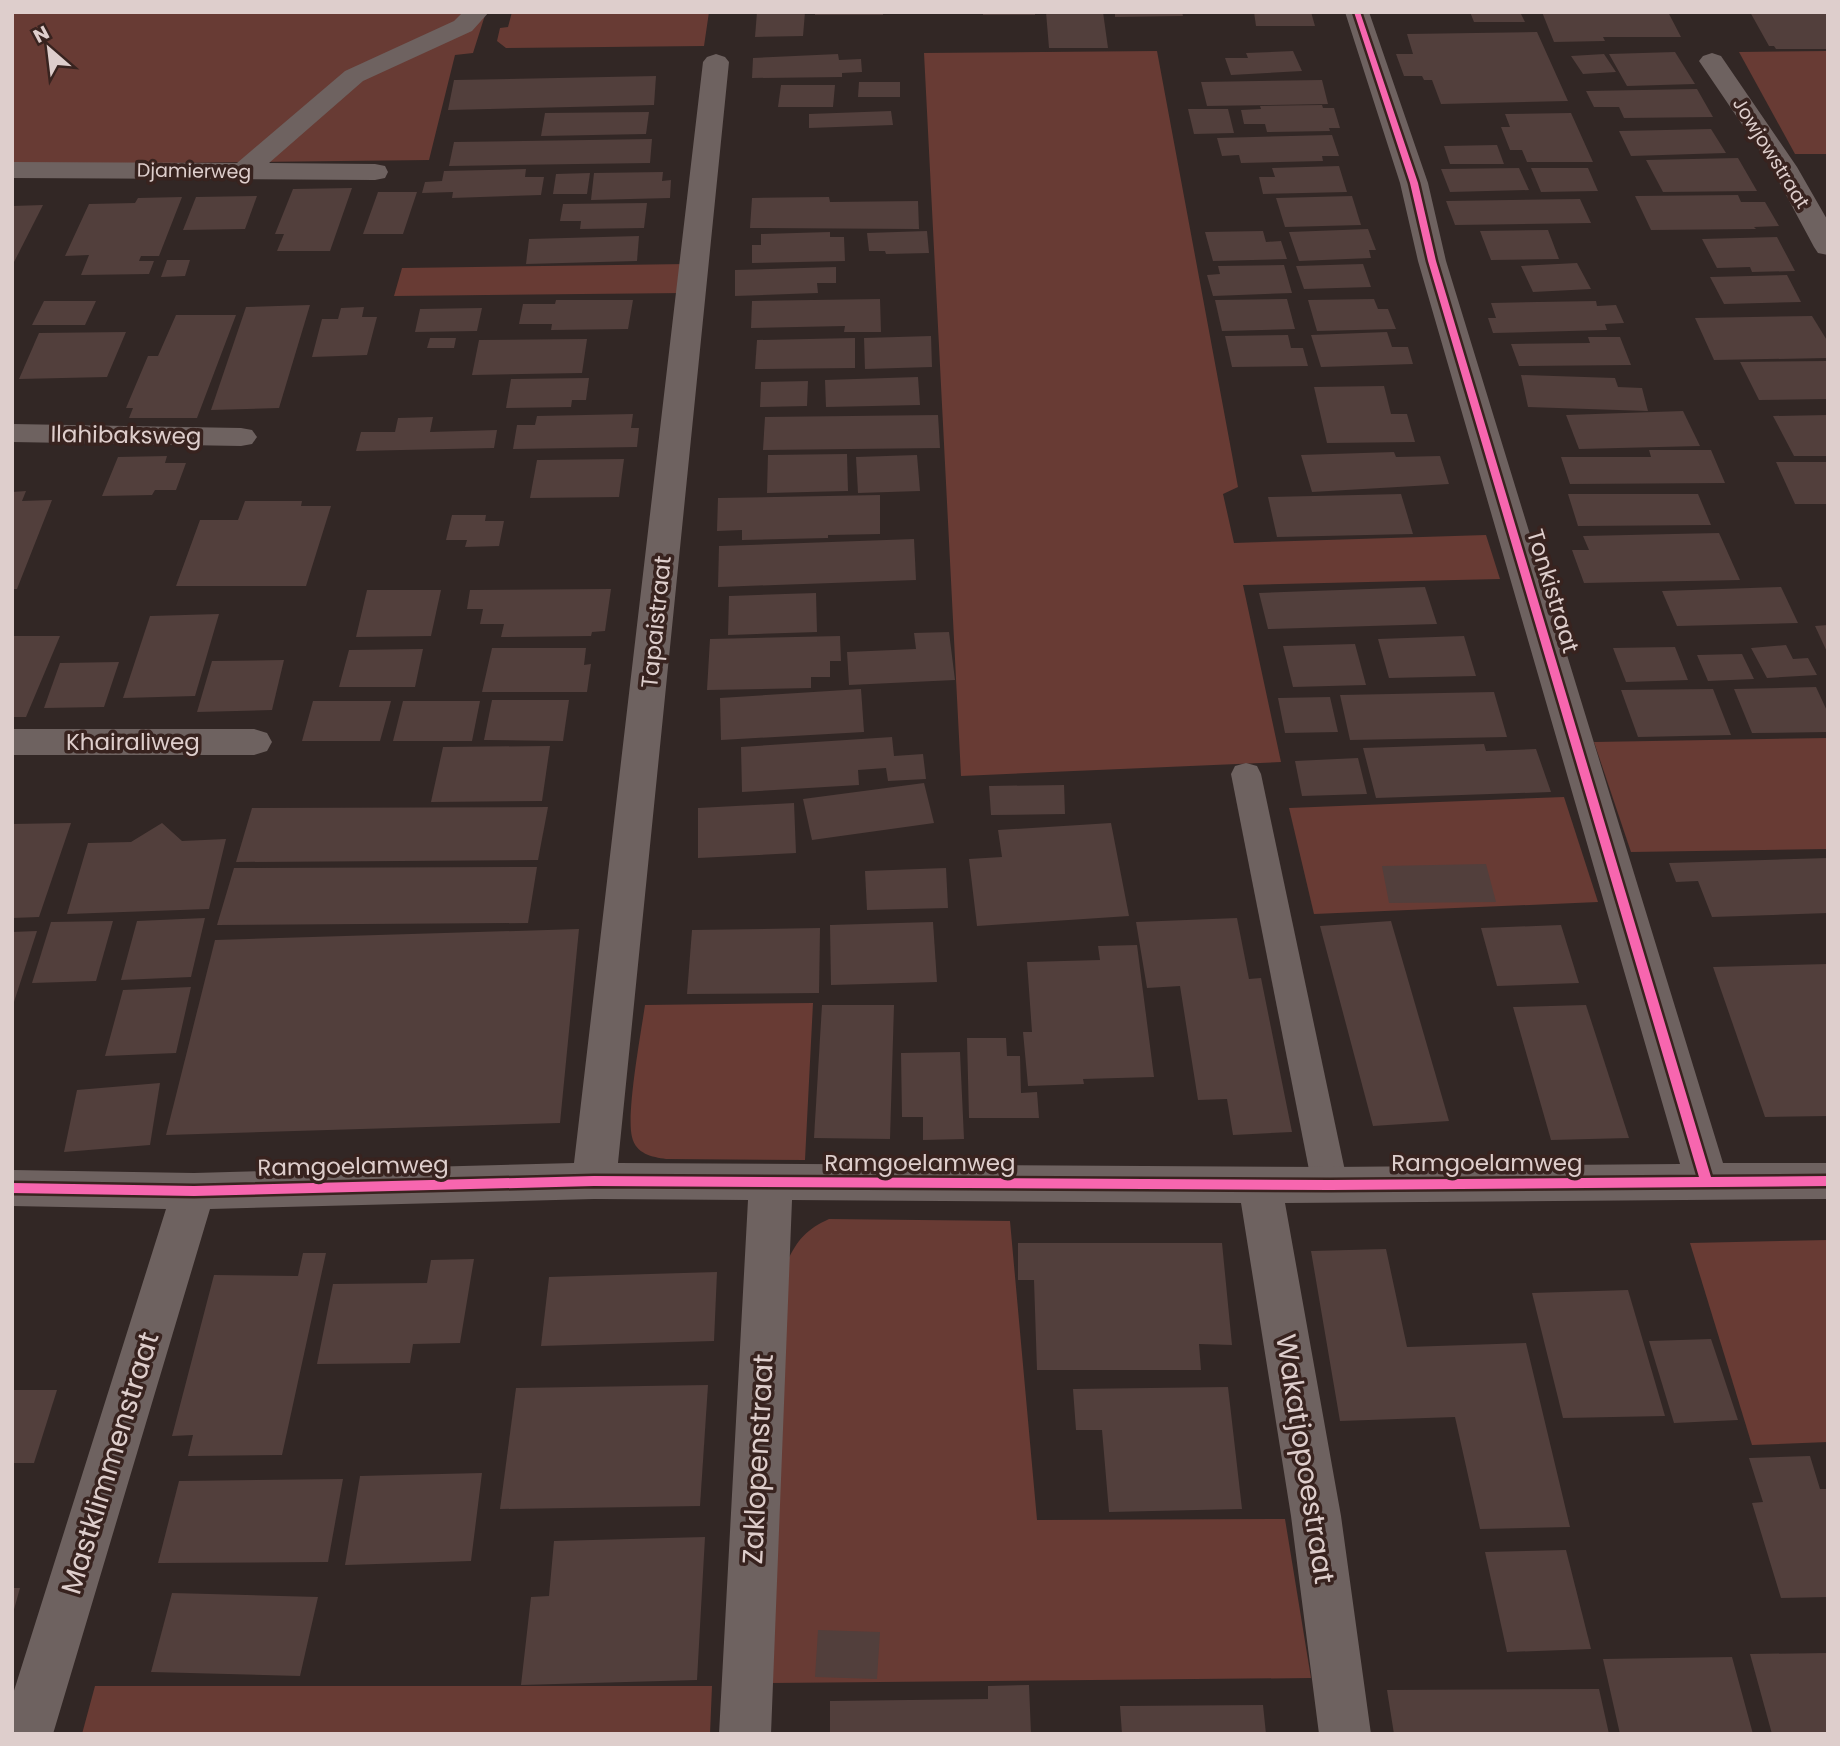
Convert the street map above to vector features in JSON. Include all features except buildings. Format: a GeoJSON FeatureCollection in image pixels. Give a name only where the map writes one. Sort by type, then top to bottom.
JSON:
{"type":"FeatureCollection","features":[{"type":"Feature","properties":{"kind":"street"},"geometry":{"type":"LineString","coordinates":[[244,171],[354,76],[463,26],[477,12]]}},
{"type":"Feature","properties":{"kind":"street","name":"Tonkistraat"},"geometry":{"type":"LineString","coordinates":[[1357,12],[1414,183],[1432,261],[1707,1183]]}},
{"type":"Feature","properties":{"kind":"street","name":"Jowjowstraat"},"geometry":{"type":"LineString","coordinates":[[1713,61],[1784,167],[1828,247]]}},
{"type":"Feature","properties":{"kind":"street","name":"Tapaistraat"},"geometry":{"type":"LineString","coordinates":[[594,1181],[716,62]]}},
{"type":"Feature","properties":{"kind":"street","name":"Djamierweg"},"geometry":{"type":"LineString","coordinates":[[12,170],[375,172]]}},
{"type":"Feature","properties":{"kind":"street","name":"Ilahibaksweg"},"geometry":{"type":"LineString","coordinates":[[12,433],[241,437]]}},
{"type":"Feature","properties":{"kind":"street","name":"Khairaliweg"},"geometry":{"type":"LineString","coordinates":[[12,742],[254,742]]}},
{"type":"Feature","properties":{"kind":"street","name":"Ramgoelamweg"},"geometry":{"type":"LineString","coordinates":[[12,1188],[194,1191],[594,1181],[1330,1185],[1828,1181]]}},
{"type":"Feature","properties":{"kind":"street","name":"Zaklopenstraat"},"geometry":{"type":"LineString","coordinates":[[745,1734],[771,1184]]}},
{"type":"Feature","properties":{"kind":"street","name":"Wakatjopoestraat"},"geometry":{"type":"LineString","coordinates":[[1260,1185],[1316,1516],[1345,1734]]}},
{"type":"Feature","properties":{"kind":"street","name":"Mastklimmenstraat"},"geometry":{"type":"LineString","coordinates":[[27,1734],[194,1191]]}},
{"type":"Feature","properties":{"kind":"lane"},"geometry":{"type":"LineString","coordinates":[[1246,774],[1330,1185]]}},
{"type":"Feature","properties":{"kind":"shaded area"},"geometry":{"type":"Polygon","coordinates":[[[12,12],[486,12],[473,53],[455,55],[429,160],[12,165],[12,12]]]}},
{"type":"Feature","properties":{"kind":"shaded area"},"geometry":{"type":"Polygon","coordinates":[[[512,12],[709,12],[704,46],[506,48],[497,41],[500,28],[508,27],[512,12]]]}},
{"type":"Feature","properties":{"kind":"shaded area"},"geometry":{"type":"Polygon","coordinates":[[[1157,51],[1238,487],[1223,494],[1234,543],[1486,535],[1500,579],[1243,585],[1281,762],[961,776],[924,53],[1157,51]]]}},
{"type":"Feature","properties":{"kind":"shaded area"},"geometry":{"type":"Polygon","coordinates":[[[1828,51],[1828,154],[1795,154],[1739,52],[1828,51]]]}},
{"type":"Feature","properties":{"kind":"shaded area"},"geometry":{"type":"Polygon","coordinates":[[[687,264],[684,293],[394,296],[402,268],[687,264]]]}},
{"type":"Feature","properties":{"kind":"shaded area"},"geometry":{"type":"Polygon","coordinates":[[[1828,738],[1828,849],[1631,852],[1594,742],[1828,738]]]}},
{"type":"Feature","properties":{"kind":"shaded area"},"geometry":{"type":"Polygon","coordinates":[[[1564,797],[1598,902],[1314,914],[1289,808],[1564,797]]]}},
{"type":"Feature","properties":{"kind":"shaded area"},"geometry":{"type":"Polygon","coordinates":[[[813,1003],[805,1160],[666,1159],[650,1156],[637,1147],[632,1137],[631,1111],[645,1005],[813,1003]]]}},
{"type":"Feature","properties":{"kind":"shaded area"},"geometry":{"type":"Polygon","coordinates":[[[829,1219],[1010,1221],[1037,1520],[1285,1519],[1311,1678],[771,1683],[787,1262],[804,1236],[829,1219]]]}},
{"type":"Feature","properties":{"kind":"shaded area"},"geometry":{"type":"Polygon","coordinates":[[[1828,1240],[1828,1442],[1752,1445],[1690,1243],[1828,1240]]]}},
{"type":"Feature","properties":{"kind":"shaded area"},"geometry":{"type":"Polygon","coordinates":[[[95,1686],[712,1686],[710,1734],[82,1734],[95,1686]]]}},
{"type":"Feature","properties":{"kind":"cycle path"},"geometry":{"type":"LineString","coordinates":[[1357,12],[1414,183],[1432,261],[1707,1183]]}},
{"type":"Feature","properties":{"kind":"cycle path"},"geometry":{"type":"LineString","coordinates":[[12,1188],[194,1191],[594,1181],[1330,1185],[1828,1181]]}}]}
